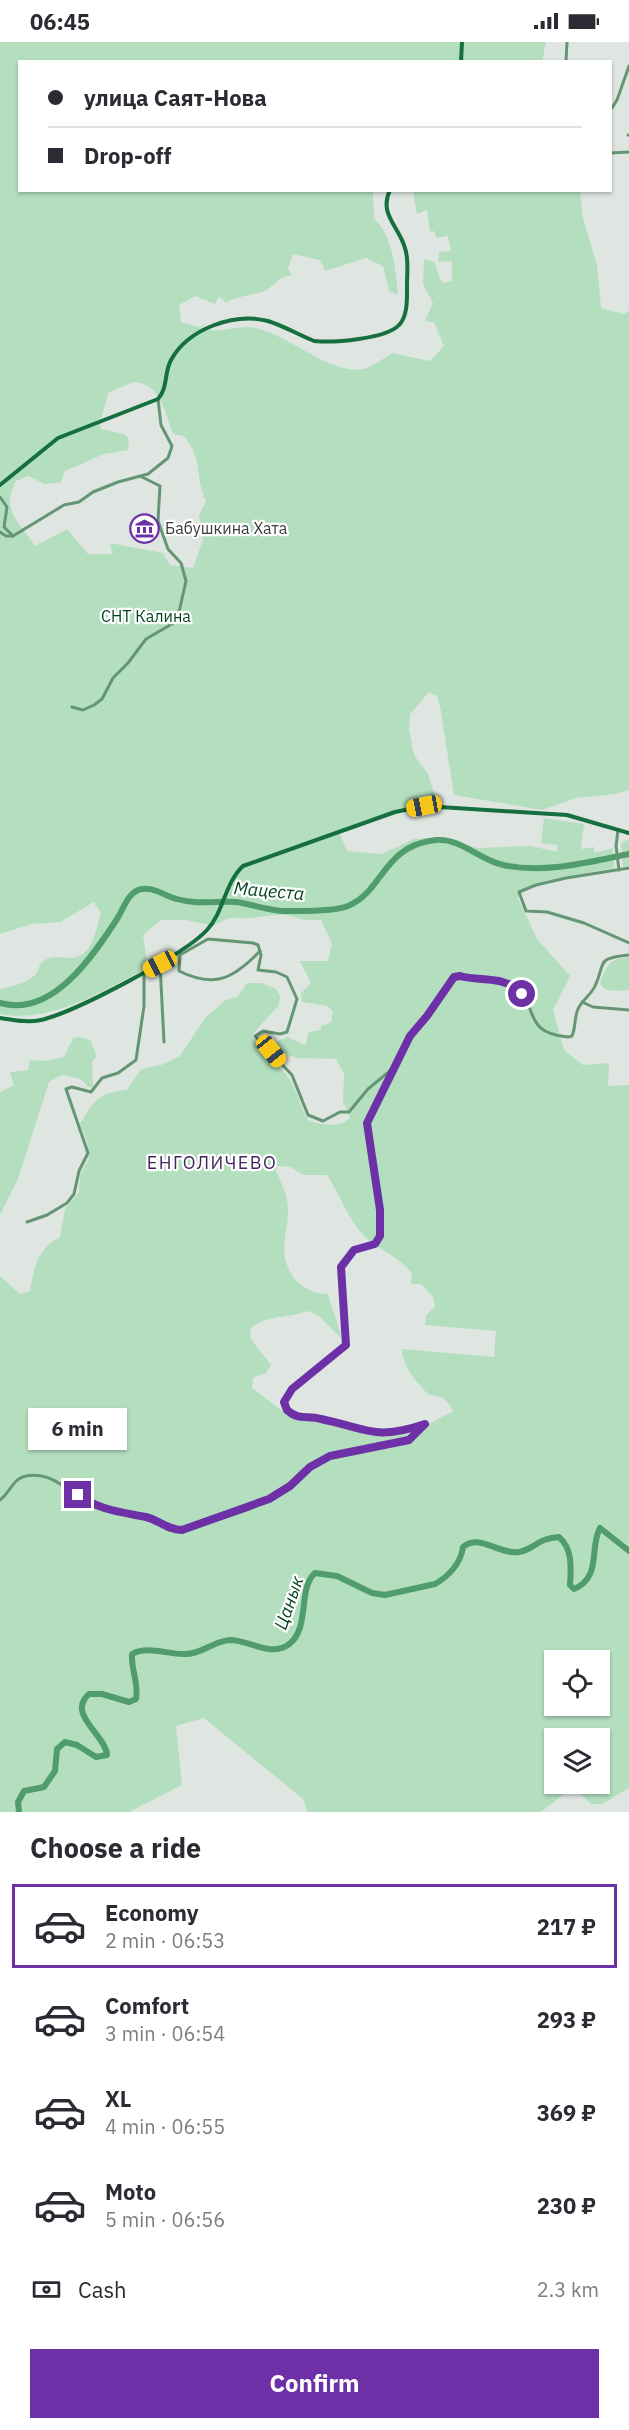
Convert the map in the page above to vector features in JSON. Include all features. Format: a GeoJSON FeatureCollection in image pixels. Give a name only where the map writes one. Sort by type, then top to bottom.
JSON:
{"type":"FeatureCollection","features":[{"type":"Feature","properties":{"kind":"street"},"geometry":{"type":"LineString","coordinates":[[461,60],[462,42]]}},
{"type":"Feature","properties":{"kind":"street"},"geometry":{"type":"LineString","coordinates":[[566,60],[567,42]]}},
{"type":"Feature","properties":{"kind":"street"},"geometry":{"type":"LineString","coordinates":[[612,108],[629,66]]}},
{"type":"Feature","properties":{"kind":"street"},"geometry":{"type":"LineString","coordinates":[[612,153],[629,152]]}},
{"type":"Feature","properties":{"kind":"street"},"geometry":{"type":"LineString","coordinates":[[0,532],[6,537],[13,536],[64,505],[79,502],[93,492],[118,482],[142,477],[171,453],[171,441],[159,421],[158,399],[175,355],[197,335],[226,321],[244,319],[266,321],[314,341],[323,342],[363,338],[386,333],[398,326],[405,312],[407,298],[408,256],[404,243],[387,213],[385,206],[389,192]]}},
{"type":"Feature","properties":{"kind":"street"},"geometry":{"type":"LineString","coordinates":[[0,485],[58,438],[158,399]]}},
{"type":"Feature","properties":{"kind":"street"},"geometry":{"type":"LineString","coordinates":[[148,474],[150,480]]}},
{"type":"Feature","properties":{"kind":"street"},"geometry":{"type":"LineString","coordinates":[[72,707],[83,710],[102,699],[113,678],[132,659],[146,639],[177,621],[186,581],[181,563],[168,549],[159,521],[160,486],[142,477]]}},
{"type":"Feature","properties":{"kind":"street"},"geometry":{"type":"LineString","coordinates":[[0,497],[6,507],[4,527],[13,536]]}},
{"type":"Feature","properties":{"kind":"street"},"geometry":{"type":"LineString","coordinates":[[260,951],[238,972],[207,981],[179,971],[180,953],[198,939],[215,919],[230,884],[237,872],[247,864],[395,812],[424,806],[567,815],[629,833]]}},
{"type":"Feature","properties":{"kind":"street"},"geometry":{"type":"LineString","coordinates":[[618,830],[616,846],[619,870]]}},
{"type":"Feature","properties":{"kind":"street"},"geometry":{"type":"LineString","coordinates":[[629,868],[566,878],[536,885],[519,892],[526,911],[547,912],[584,923],[629,943]]}},
{"type":"Feature","properties":{"kind":"street"},"geometry":{"type":"LineString","coordinates":[[0,1018],[30,1021],[51,1017],[206,940],[253,943],[258,945],[260,951],[258,970],[276,972],[287,977],[297,999],[287,1032],[280,1034],[260,1031],[256,1033],[256,1038],[292,1075],[308,1115],[323,1121],[340,1112],[349,1112],[368,1089],[393,1069]]}},
{"type":"Feature","properties":{"kind":"street"},"geometry":{"type":"LineString","coordinates":[[0,1500],[6,1496],[11,1485],[24,1476],[38,1476],[62,1483],[91,1505],[145,1517],[172,1530],[182,1530],[269,1499],[290,1486],[310,1467],[330,1456],[409,1440],[425,1424],[392,1433],[375,1434],[322,1419],[298,1418],[285,1407],[286,1396],[292,1389],[346,1345],[341,1267],[354,1250],[375,1244],[380,1236],[379,1204],[374,1182],[375,1161],[367,1123],[410,1036],[454,977],[509,983],[522,994],[534,1021],[542,1031],[565,1037],[572,1036],[582,1002],[594,988],[599,968],[605,961],[629,955]]}},
{"type":"Feature","properties":{"kind":"street"},"geometry":{"type":"LineString","coordinates":[[160,964],[164,1042]]}},
{"type":"Feature","properties":{"kind":"street"},"geometry":{"type":"LineString","coordinates":[[27,1222],[59,1210],[74,1194],[79,1171],[88,1153],[66,1089],[72,1087],[91,1092],[102,1078],[118,1073],[136,1060],[144,1006],[144,972]]}},
{"type":"Feature","properties":{"kind":"street"},"geometry":{"type":"LineString","coordinates":[[582,1002],[593,1007],[629,1010]]}},
{"type":"Feature","properties":{"kind":"green space","name":"СНТ Калина"},"geometry":{"type":"Polygon","coordinates":[[[0,42],[546,42],[542,60],[18,60],[18,192],[373,192],[374,218],[390,244],[398,295],[389,291],[383,266],[366,258],[325,271],[320,260],[293,254],[288,269],[292,275],[280,279],[263,292],[236,298],[226,303],[219,296],[215,304],[195,296],[179,305],[181,322],[198,327],[208,322],[200,328],[208,330],[255,328],[282,338],[324,361],[350,369],[367,368],[392,353],[430,361],[444,346],[434,322],[425,321],[433,303],[423,284],[424,259],[434,262],[442,283],[452,281],[452,261],[438,262],[439,252],[451,251],[448,236],[437,238],[434,231],[430,232],[427,210],[417,214],[413,192],[580,192],[583,218],[597,265],[601,308],[624,314],[629,311],[629,790],[615,794],[576,798],[542,810],[454,795],[440,706],[437,696],[429,692],[410,714],[409,729],[414,755],[428,774],[437,803],[410,807],[339,832],[347,851],[382,854],[414,839],[444,837],[477,848],[531,846],[557,852],[557,845],[541,843],[544,818],[584,824],[581,849],[594,847],[594,853],[613,848],[614,868],[543,881],[520,890],[518,898],[537,939],[570,976],[553,1010],[564,1050],[583,1065],[609,1063],[608,1086],[629,1085],[629,1788],[602,1804],[591,1804],[581,1794],[610,1794],[610,1728],[544,1728],[544,1794],[564,1794],[541,1812],[307,1812],[304,1800],[204,1718],[176,1726],[182,1785],[129,1812],[0,1812],[0,1276],[20,1294],[30,1291],[35,1267],[41,1253],[60,1237],[65,1209],[79,1192],[80,1175],[89,1159],[87,1141],[80,1124],[93,1103],[109,1093],[127,1090],[141,1069],[161,1065],[180,1056],[205,1018],[224,1001],[237,997],[247,983],[262,983],[276,989],[280,996],[279,1005],[252,1035],[257,1046],[289,1078],[308,1120],[335,1125],[350,1118],[343,1101],[344,1074],[336,1059],[296,1058],[277,1049],[276,1042],[287,1037],[306,1045],[308,1032],[321,1030],[321,1026],[331,1022],[333,1011],[327,1006],[302,1002],[301,993],[311,983],[300,961],[328,961],[332,944],[321,920],[274,915],[231,918],[213,926],[187,920],[161,920],[143,935],[148,968],[95,995],[58,1010],[20,1016],[0,1014],[0,989],[32,978],[43,961],[83,954],[92,943],[101,913],[94,902],[60,922],[31,924],[0,934],[0,42]],[[133,382],[108,393],[100,425],[101,429],[124,434],[129,439],[128,450],[104,454],[65,471],[61,482],[45,484],[28,476],[16,481],[10,500],[11,508],[18,523],[35,546],[67,529],[88,554],[112,554],[110,543],[163,553],[170,565],[193,568],[203,540],[199,515],[206,501],[200,484],[197,461],[184,436],[173,434],[156,393],[150,387],[133,382]],[[277,1166],[276,1171],[288,1206],[285,1258],[292,1275],[303,1287],[328,1294],[341,1338],[319,1316],[307,1311],[256,1324],[250,1329],[251,1339],[271,1365],[266,1373],[253,1378],[252,1388],[293,1419],[332,1423],[372,1435],[388,1437],[431,1423],[453,1411],[446,1401],[441,1397],[429,1395],[415,1380],[407,1368],[402,1349],[494,1357],[496,1331],[425,1325],[426,1315],[435,1307],[433,1297],[421,1284],[411,1284],[412,1274],[402,1263],[364,1236],[353,1222],[327,1175],[304,1175],[290,1167],[277,1166]]]}},
{"type":"Feature","properties":{"kind":"green space"},"geometry":{"type":"Polygon","coordinates":[[[629,839],[629,866],[623,867],[621,843],[629,839]]]}},
{"type":"Feature","properties":{"kind":"green space"},"geometry":{"type":"Polygon","coordinates":[[[629,957],[629,990],[613,991],[603,987],[600,984],[609,964],[629,957]]]}},
{"type":"Feature","properties":{"kind":"green space"},"geometry":{"type":"Polygon","coordinates":[[[80,1037],[90,1040],[97,1056],[92,1062],[93,1087],[88,1087],[81,1079],[62,1075],[49,1082],[18,1179],[0,1215],[0,1092],[14,1085],[10,1072],[28,1070],[30,1060],[44,1061],[64,1057],[73,1038],[80,1037]]]}},
{"type":"Feature","properties":{"kind":"waterway","name":"Мацеста"},"geometry":{"type":"LineString","coordinates":[[0,1003],[19,1005],[37,1001],[54,993],[83,966],[117,919],[128,899],[138,890],[153,890],[172,898],[192,902],[236,902],[279,911],[326,910],[342,908],[360,899],[394,859],[405,850],[436,840],[454,842],[486,859],[503,865],[519,867],[551,868],[629,854]]}},
{"type":"Feature","properties":{"kind":"waterway","name":"Цанык"},"geometry":{"type":"LineString","coordinates":[[19,1812],[18,1802],[24,1791],[44,1787],[55,1771],[57,1749],[65,1742],[77,1745],[96,1757],[107,1755],[101,1740],[84,1717],[83,1702],[89,1694],[102,1694],[129,1702],[136,1699],[132,1654],[145,1650],[179,1654],[192,1653],[230,1640],[267,1649],[288,1645],[295,1638],[299,1629],[306,1589],[315,1573],[337,1576],[372,1593],[385,1595],[435,1584],[454,1568],[463,1547],[469,1543],[483,1543],[504,1551],[519,1552],[546,1539],[559,1537],[569,1553],[570,1585],[574,1589],[583,1584],[592,1570],[595,1544],[600,1528],[629,1551]]}},
{"type":"Feature","properties":{"kind":"place","name":"Бабушкина Хата"},"geometry":{"type":"Point","coordinates":[144,528]}},
{"type":"Feature","properties":{"kind":"district","name":"ЕНГОЛИЧЕВО"},"geometry":{"type":"Point","coordinates":[212,1163]}},
{"type":"Feature","properties":{"kind":"route"},"geometry":{"type":"LineString","coordinates":[[78,1495],[91,1505],[145,1517],[172,1530],[182,1530],[269,1499],[290,1486],[310,1467],[330,1456],[409,1440],[418,1434],[425,1424],[392,1433],[375,1434],[315,1417],[298,1418],[287,1410],[284,1402],[292,1389],[346,1345],[341,1267],[345,1258],[354,1250],[375,1244],[380,1236],[380,1210],[374,1182],[375,1161],[367,1123],[410,1036],[422,1023],[454,977],[509,983],[522,994]]}}]}
